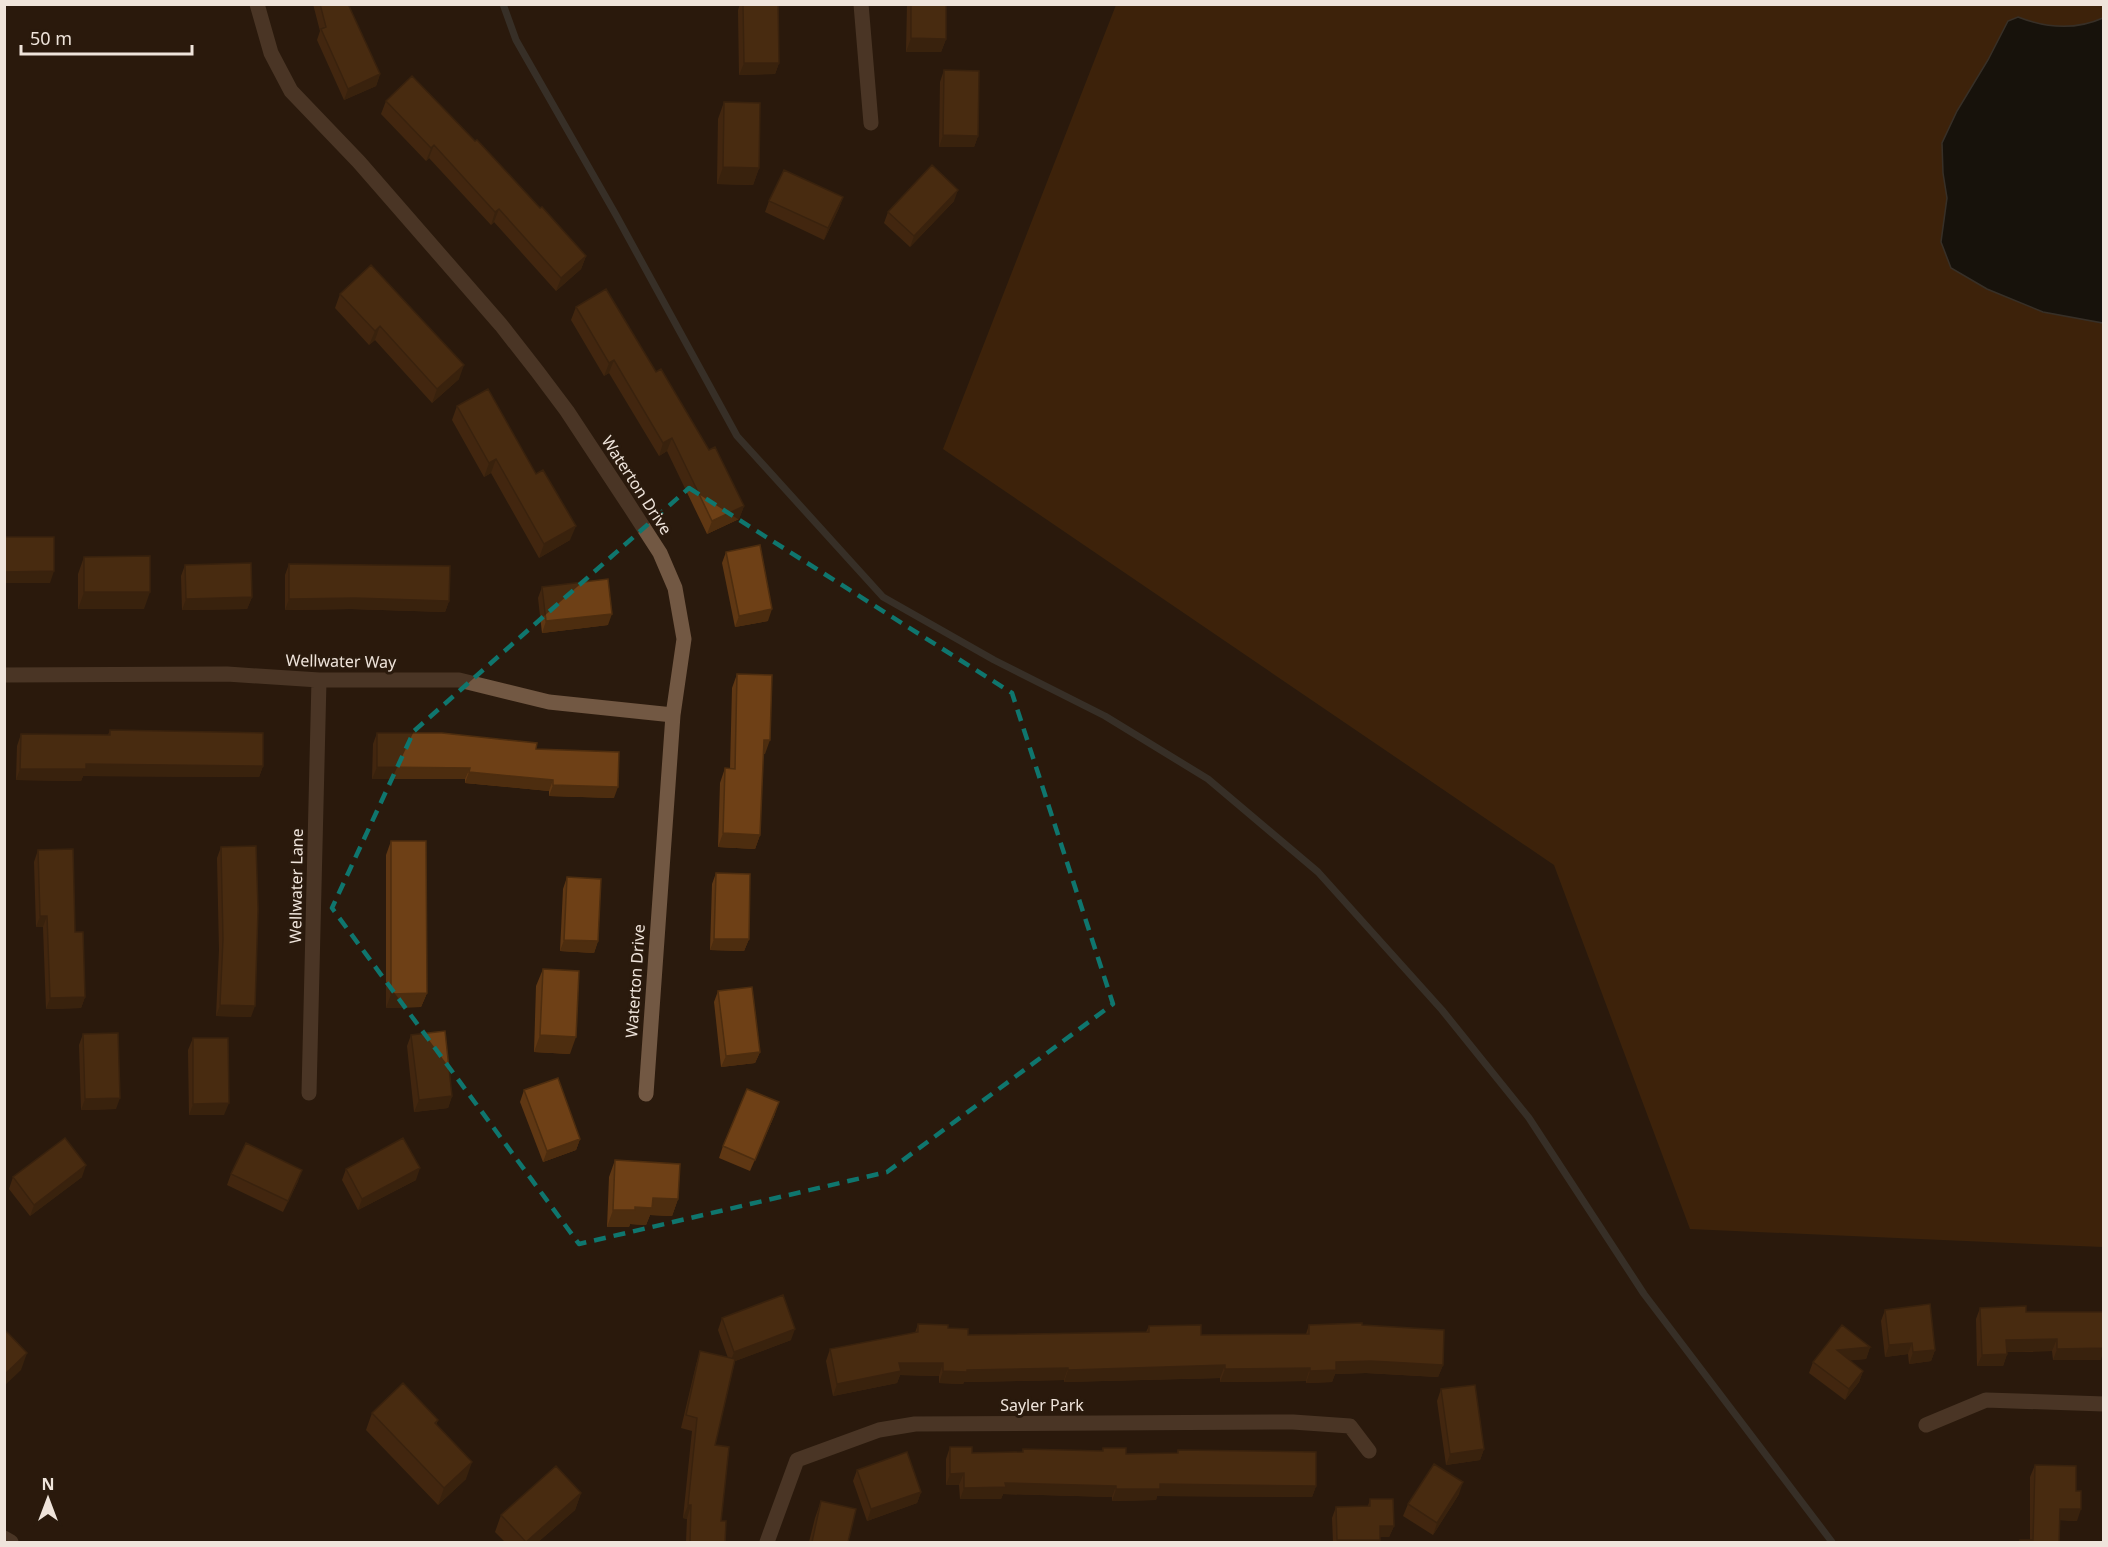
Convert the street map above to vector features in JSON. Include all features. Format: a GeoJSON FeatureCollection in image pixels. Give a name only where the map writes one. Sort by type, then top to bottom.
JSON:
{"type":"FeatureCollection","features":[{"type":"Feature","properties":{"kind":"street","name":"Waterton Drive"},"geometry":{"type":"LineString","coordinates":[[257,4],[271,53],[291,91],[359,162],[501,325],[567,411],[660,553],[675,588],[684,639],[673,715],[646,1094]]}},
{"type":"Feature","properties":{"kind":"street"},"geometry":{"type":"LineString","coordinates":[[861,4],[871,123]]}},
{"type":"Feature","properties":{"kind":"street","name":"Wellwater Way"},"geometry":{"type":"LineString","coordinates":[[4,675],[227,675],[320,680],[459,680],[549,702],[673,715]]}},
{"type":"Feature","properties":{"kind":"street","name":"Wellwater Lane"},"geometry":{"type":"LineString","coordinates":[[309,1093],[320,680]]}},
{"type":"Feature","properties":{"kind":"street"},"geometry":{"type":"LineString","coordinates":[[1926,1425],[1986,1400],[2103,1404]]}},
{"type":"Feature","properties":{"kind":"street","name":"Sayler Park"},"geometry":{"type":"LineString","coordinates":[[766,1542],[798,1460],[879,1430],[915,1424],[1293,1422],[1350,1426],[1369,1451]]}},
{"type":"Feature","properties":{"kind":"street"},"geometry":{"type":"LineString","coordinates":[[4,1538],[11,1542]]}},
{"type":"Feature","properties":{"kind":"highlighted area"},"geometry":{"type":"Polygon","coordinates":[[[689,488],[1012,693],[1113,1004],[887,1172],[579,1244],[332,908],[414,731],[689,488]]]}},
{"type":"Feature","properties":{"kind":"shaded area"},"geometry":{"type":"Polygon","coordinates":[[[1116,5],[2103,5],[2103,1247],[1690,1229],[1554,865],[943,449],[1116,5]]]}},
{"type":"Feature","properties":{"kind":"shaded area"},"geometry":{"type":"Polygon","coordinates":[[[2018,17],[2061,26],[2093,22],[2103,18],[2103,323],[2043,312],[1987,289],[1951,268],[1941,242],[1947,198],[1942,143],[1957,111],[1988,60],[2008,21],[2018,17]]]}},
{"type":"Feature","properties":{"kind":"building"},"geometry":{"type":"Polygon","coordinates":[[[320,4],[348,4],[380,74],[348,89],[321,29],[326,27],[320,4]]]}},
{"type":"Feature","properties":{"kind":"building"},"geometry":{"type":"Polygon","coordinates":[[[743,4],[778,4],[779,63],[744,63],[743,4]]]}},
{"type":"Feature","properties":{"kind":"building"},"geometry":{"type":"Polygon","coordinates":[[[911,4],[946,4],[946,39],[911,38],[911,4]]]}},
{"type":"Feature","properties":{"kind":"building"},"geometry":{"type":"Polygon","coordinates":[[[944,70],[979,71],[978,136],[943,135],[944,70]]]}},
{"type":"Feature","properties":{"kind":"building"},"geometry":{"type":"Polygon","coordinates":[[[412,76],[475,141],[477,140],[540,208],[542,207],[586,256],[561,278],[499,209],[495,212],[434,145],[431,148],[386,101],[412,76]]]}},
{"type":"Feature","properties":{"kind":"building"},"geometry":{"type":"Polygon","coordinates":[[[724,102],[760,103],[759,168],[723,167],[724,102]]]}},
{"type":"Feature","properties":{"kind":"building"},"geometry":{"type":"Polygon","coordinates":[[[932,165],[958,190],[914,236],[888,212],[932,165]]]}},
{"type":"Feature","properties":{"kind":"building"},"geometry":{"type":"Polygon","coordinates":[[[784,170],[843,197],[828,228],[769,201],[784,170]]]}},
{"type":"Feature","properties":{"kind":"building"},"geometry":{"type":"Polygon","coordinates":[[[371,265],[464,365],[437,389],[380,326],[375,331],[340,294],[371,265]]]}},
{"type":"Feature","properties":{"kind":"building"},"geometry":{"type":"Polygon","coordinates":[[[606,289],[656,372],[661,369],[709,450],[715,447],[744,506],[712,521],[672,438],[663,443],[614,360],[609,363],[576,307],[606,289]]]}},
{"type":"Feature","properties":{"kind":"building"},"geometry":{"type":"Polygon","coordinates":[[[488,389],[536,474],[543,470],[576,526],[544,544],[496,459],[489,463],[457,406],[488,389]]]}},
{"type":"Feature","properties":{"kind":"building"},"geometry":{"type":"Polygon","coordinates":[[[4,537],[54,537],[54,571],[4,572],[4,537]]]}},
{"type":"Feature","properties":{"kind":"building"},"geometry":{"type":"Polygon","coordinates":[[[760,545],[772,609],[739,616],[726,552],[760,545]]]}},
{"type":"Feature","properties":{"kind":"building"},"geometry":{"type":"Polygon","coordinates":[[[150,556],[150,592],[84,592],[84,557],[150,556]]]}},
{"type":"Feature","properties":{"kind":"building"},"geometry":{"type":"Polygon","coordinates":[[[251,563],[252,597],[186,599],[185,565],[251,563]]]}},
{"type":"Feature","properties":{"kind":"building"},"geometry":{"type":"Polygon","coordinates":[[[289,564],[450,566],[449,601],[355,598],[289,599],[289,564]]]}},
{"type":"Feature","properties":{"kind":"building"},"geometry":{"type":"Polygon","coordinates":[[[608,579],[612,614],[546,621],[542,587],[608,579]]]}},
{"type":"Feature","properties":{"kind":"building"},"geometry":{"type":"Polygon","coordinates":[[[737,674],[772,675],[770,740],[764,740],[760,835],[723,833],[725,768],[735,769],[737,674]]]}},
{"type":"Feature","properties":{"kind":"building"},"geometry":{"type":"Polygon","coordinates":[[[110,730],[263,733],[263,766],[86,764],[86,769],[20,769],[21,734],[110,735],[110,730]]]}},
{"type":"Feature","properties":{"kind":"building"},"geometry":{"type":"Polygon","coordinates":[[[377,733],[442,733],[537,743],[536,749],[619,752],[618,787],[553,785],[553,780],[469,772],[470,768],[377,767],[377,733]]]}},
{"type":"Feature","properties":{"kind":"building"},"geometry":{"type":"Polygon","coordinates":[[[391,841],[426,841],[427,993],[391,994],[391,841]]]}},
{"type":"Feature","properties":{"kind":"building"},"geometry":{"type":"Polygon","coordinates":[[[256,846],[258,909],[255,1006],[220,1005],[223,939],[221,847],[256,846]]]}},
{"type":"Feature","properties":{"kind":"building"},"geometry":{"type":"Polygon","coordinates":[[[73,849],[75,932],[83,932],[85,997],[50,998],[47,916],[40,916],[38,850],[73,849]]]}},
{"type":"Feature","properties":{"kind":"building"},"geometry":{"type":"Polygon","coordinates":[[[716,873],[750,874],[749,939],[714,939],[716,873]]]}},
{"type":"Feature","properties":{"kind":"building"},"geometry":{"type":"Polygon","coordinates":[[[567,877],[601,879],[598,941],[564,940],[567,877]]]}},
{"type":"Feature","properties":{"kind":"building"},"geometry":{"type":"Polygon","coordinates":[[[543,969],[579,971],[576,1037],[540,1035],[543,969]]]}},
{"type":"Feature","properties":{"kind":"building"},"geometry":{"type":"Polygon","coordinates":[[[752,987],[760,1052],[726,1056],[718,991],[752,987]]]}},
{"type":"Feature","properties":{"kind":"building"},"geometry":{"type":"Polygon","coordinates":[[[445,1031],[452,1096],[419,1100],[411,1035],[445,1031]]]}},
{"type":"Feature","properties":{"kind":"building"},"geometry":{"type":"Polygon","coordinates":[[[118,1033],[120,1098],[85,1099],[83,1034],[118,1033]]]}},
{"type":"Feature","properties":{"kind":"building"},"geometry":{"type":"Polygon","coordinates":[[[193,1038],[228,1038],[229,1103],[193,1104],[193,1038]]]}},
{"type":"Feature","properties":{"kind":"building"},"geometry":{"type":"Polygon","coordinates":[[[558,1078],[580,1139],[547,1151],[524,1090],[558,1078]]]}},
{"type":"Feature","properties":{"kind":"building"},"geometry":{"type":"Polygon","coordinates":[[[747,1089],[779,1102],[755,1160],[723,1146],[747,1089]]]}},
{"type":"Feature","properties":{"kind":"building"},"geometry":{"type":"Polygon","coordinates":[[[65,1138],[86,1165],[34,1205],[13,1177],[65,1138]]]}},
{"type":"Feature","properties":{"kind":"building"},"geometry":{"type":"Polygon","coordinates":[[[403,1138],[420,1168],[362,1199],[346,1169],[403,1138]]]}},
{"type":"Feature","properties":{"kind":"building"},"geometry":{"type":"Polygon","coordinates":[[[246,1143],[302,1170],[288,1201],[231,1174],[246,1143]]]}},
{"type":"Feature","properties":{"kind":"building"},"geometry":{"type":"Polygon","coordinates":[[[615,1160],[680,1164],[678,1199],[653,1198],[652,1208],[635,1207],[635,1210],[613,1210],[615,1160]]]}},
{"type":"Feature","properties":{"kind":"building"},"geometry":{"type":"Polygon","coordinates":[[[783,1295],[795,1329],[734,1352],[722,1318],[783,1295]]]}},
{"type":"Feature","properties":{"kind":"building"},"geometry":{"type":"Polygon","coordinates":[[[1930,1304],[1935,1350],[1913,1352],[1912,1343],[1889,1345],[1885,1310],[1930,1304]]]}},
{"type":"Feature","properties":{"kind":"building"},"geometry":{"type":"Polygon","coordinates":[[[2026,1306],[2026,1312],[2103,1312],[2103,1348],[2057,1349],[2057,1339],[2006,1340],[2007,1354],[1982,1355],[1980,1308],[2026,1306]]]}},
{"type":"Feature","properties":{"kind":"building"},"geometry":{"type":"Polygon","coordinates":[[[1362,1323],[1362,1325],[1444,1330],[1443,1365],[1371,1361],[1336,1362],[1336,1370],[1310,1371],[1310,1368],[1225,1369],[1225,1365],[1068,1370],[1068,1368],[967,1370],[967,1372],[943,1371],[943,1363],[899,1363],[901,1371],[837,1384],[830,1349],[918,1332],[918,1324],[948,1325],[948,1328],[968,1329],[968,1335],[1149,1332],[1149,1326],[1201,1325],[1201,1335],[1309,1334],[1309,1325],[1362,1323]]]}},
{"type":"Feature","properties":{"kind":"building"},"geometry":{"type":"Polygon","coordinates":[[[1842,1325],[1870,1347],[1837,1350],[1863,1371],[1849,1389],[1813,1362],[1842,1325]]]}},
{"type":"Feature","properties":{"kind":"building"},"geometry":{"type":"Polygon","coordinates":[[[4,1329],[27,1353],[4,1375],[4,1329]]]}},
{"type":"Feature","properties":{"kind":"building"},"geometry":{"type":"Polygon","coordinates":[[[700,1351],[735,1359],[715,1445],[729,1447],[721,1521],[726,1521],[725,1542],[690,1542],[691,1505],[688,1505],[697,1418],[686,1415],[700,1351]]]}},
{"type":"Feature","properties":{"kind":"building"},"geometry":{"type":"Polygon","coordinates":[[[403,1383],[438,1420],[435,1423],[472,1462],[444,1488],[372,1413],[403,1383]]]}},
{"type":"Feature","properties":{"kind":"building"},"geometry":{"type":"Polygon","coordinates":[[[1475,1385],[1484,1449],[1450,1454],[1441,1389],[1475,1385]]]}},
{"type":"Feature","properties":{"kind":"building"},"geometry":{"type":"Polygon","coordinates":[[[950,1447],[972,1447],[972,1453],[1023,1452],[1023,1449],[1103,1451],[1103,1448],[1126,1448],[1126,1454],[1178,1453],[1178,1450],[1316,1452],[1316,1486],[1160,1484],[1160,1489],[1116,1489],[1116,1486],[1005,1483],[1006,1487],[964,1488],[964,1473],[950,1474],[950,1447]]]}},
{"type":"Feature","properties":{"kind":"building"},"geometry":{"type":"Polygon","coordinates":[[[907,1452],[921,1492],[871,1509],[857,1470],[907,1452]]]}},
{"type":"Feature","properties":{"kind":"building"},"geometry":{"type":"Polygon","coordinates":[[[1434,1464],[1463,1482],[1437,1523],[1408,1504],[1434,1464]]]}},
{"type":"Feature","properties":{"kind":"building"},"geometry":{"type":"Polygon","coordinates":[[[2035,1465],[2076,1466],[2076,1491],[2081,1491],[2081,1509],[2060,1509],[2059,1542],[2020,1542],[2020,1540],[2033,1540],[2035,1465]]]}},
{"type":"Feature","properties":{"kind":"building"},"geometry":{"type":"Polygon","coordinates":[[[556,1466],[581,1493],[526,1542],[501,1515],[556,1466]]]}},
{"type":"Feature","properties":{"kind":"building"},"geometry":{"type":"Polygon","coordinates":[[[1370,1499],[1393,1499],[1394,1526],[1380,1526],[1380,1540],[1337,1540],[1336,1507],[1370,1506],[1370,1499]]]}},
{"type":"Feature","properties":{"kind":"building"},"geometry":{"type":"Polygon","coordinates":[[[821,1501],[856,1509],[848,1542],[812,1542],[821,1501]]]}},
{"type":"Feature","properties":{"kind":"waterway"},"geometry":{"type":"LineString","coordinates":[[503,4],[516,40],[616,215],[737,436],[883,597],[994,660],[1105,716],[1208,779],[1318,872],[1442,1010],[1529,1118],[1644,1294],[1832,1542]]}}]}
